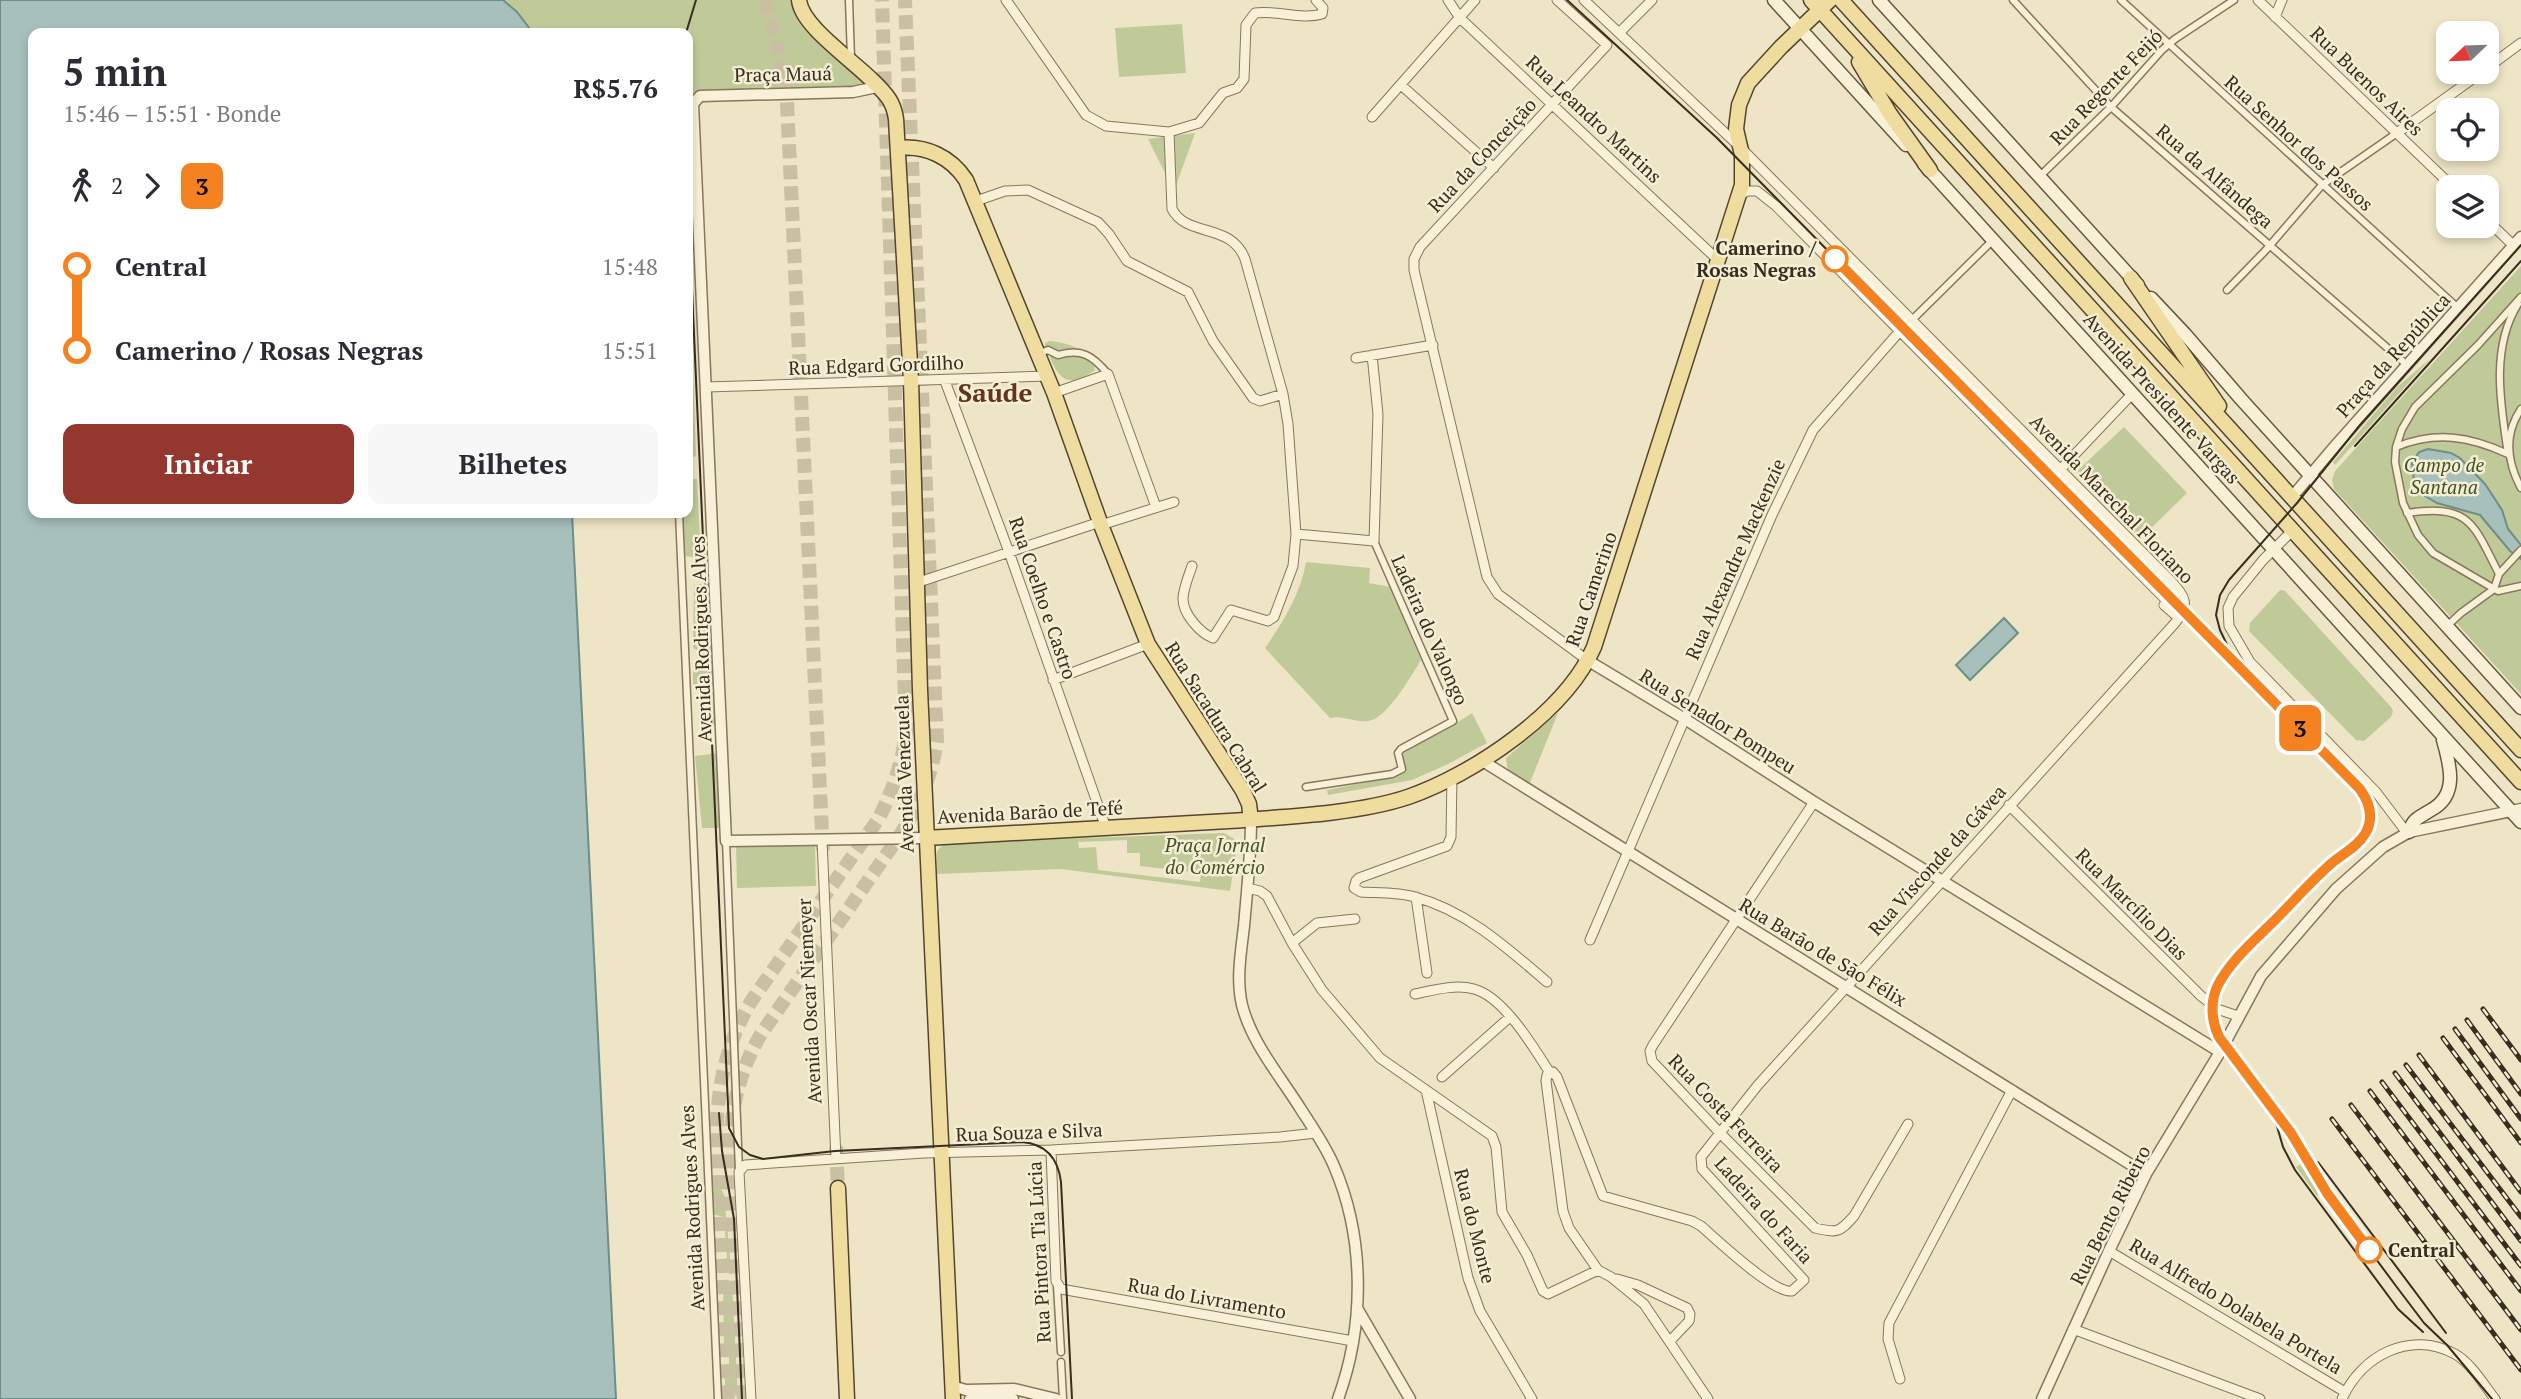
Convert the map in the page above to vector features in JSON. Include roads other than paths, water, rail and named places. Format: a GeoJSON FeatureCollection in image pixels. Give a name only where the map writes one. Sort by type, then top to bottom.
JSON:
{"type":"FeatureCollection","features":[{"type":"Feature","properties":{"kind":"main road","name":"Praça Mauá"},"geometry":{"type":"LineString","coordinates":[[799,0],[800,9],[809,24],[887,95],[893,107],[898,148]]}},
{"type":"Feature","properties":{"kind":"main road","name":"Avenida Presidente Vargas"},"geometry":{"type":"LineString","coordinates":[[1774,0],[2442,736],[2516,810],[2521,822]]}},
{"type":"Feature","properties":{"kind":"main road","name":"Avenida Presidente Vargas"},"geometry":{"type":"LineString","coordinates":[[1841,0],[2521,750]]}},
{"type":"Feature","properties":{"kind":"main road"},"geometry":{"type":"LineString","coordinates":[[1879,0],[2131,278],[2184,332],[2521,709]]}},
{"type":"Feature","properties":{"kind":"main road","name":"Avenida Presidente Vargas"},"geometry":{"type":"LineString","coordinates":[[1821,3],[1846,39],[2521,782]]}},
{"type":"Feature","properties":{"kind":"main road","name":"Rua Camerino"},"geometry":{"type":"LineString","coordinates":[[1251,820],[1392,801],[1420,792],[1511,741],[1546,713],[1573,685],[1594,647],[1742,186],[1741,153],[1736,129],[1739,105],[1748,83],[1801,29],[1821,3]]}},
{"type":"Feature","properties":{"kind":"main road"},"geometry":{"type":"LineString","coordinates":[[1846,39],[1890,114],[1930,170]]}},
{"type":"Feature","properties":{"kind":"main road","name":"Rua Sacadura Cabral"},"geometry":{"type":"LineString","coordinates":[[898,148],[923,148],[945,159],[964,176],[1054,393],[1100,524],[1148,643],[1244,791],[1251,810],[1251,820]]}},
{"type":"Feature","properties":{"kind":"main road","name":"Avenida Venezuela"},"geometry":{"type":"LineString","coordinates":[[898,148],[911,381],[926,838],[952,1393]]}},
{"type":"Feature","properties":{"kind":"main road"},"geometry":{"type":"LineString","coordinates":[[2131,278],[2209,389],[2234,432]]}},
{"type":"Feature","properties":{"kind":"main road"},"geometry":{"type":"LineString","coordinates":[[2408,833],[2415,819],[2439,805],[2449,789],[2450,771],[2442,736]]}},
{"type":"Feature","properties":{"kind":"main road","name":"Avenida Barão de Tefé"},"geometry":{"type":"LineString","coordinates":[[926,838],[1251,820]]}},
{"type":"Feature","properties":{"kind":"main road"},"geometry":{"type":"LineString","coordinates":[[838,1188],[847,1399]]}},
{"type":"Feature","properties":{"kind":"street","name":"Praça Mauá"},"geometry":{"type":"LineString","coordinates":[[849,0],[851,60]]}},
{"type":"Feature","properties":{"kind":"street"},"geometry":{"type":"LineString","coordinates":[[1006,0],[1086,115],[1106,127],[1169,132],[1199,124],[1223,93],[1241,84],[1244,79],[1246,25],[1255,13],[1268,11],[1312,17],[1322,14],[1323,8],[1316,0]]}},
{"type":"Feature","properties":{"kind":"street","name":"Rua Leandro Martins"},"geometry":{"type":"LineString","coordinates":[[1448,0],[1460,18],[1719,261]]}},
{"type":"Feature","properties":{"kind":"street"},"geometry":{"type":"LineString","coordinates":[[1372,117],[1475,0]]}},
{"type":"Feature","properties":{"kind":"street","name":"Rua da Conceição"},"geometry":{"type":"LineString","coordinates":[[1414,259],[1420,247],[1607,45],[1557,0]]}},
{"type":"Feature","properties":{"kind":"street","name":"Avenida Marechal Floriano"},"geometry":{"type":"LineString","coordinates":[[1584,0],[1912,320],[2180,591],[2185,605],[2179,618],[2164,605],[2167,601],[2068,498],[1765,195],[1757,191],[1747,191],[1738,197]]}},
{"type":"Feature","properties":{"kind":"street"},"geometry":{"type":"LineString","coordinates":[[1619,33],[1652,0]]}},
{"type":"Feature","properties":{"kind":"street","name":"Rua da Alfândega"},"geometry":{"type":"LineString","coordinates":[[2013,0],[2111,107],[2407,365]]}},
{"type":"Feature","properties":{"kind":"street","name":"Rua Senhor dos Passos"},"geometry":{"type":"LineString","coordinates":[[2121,0],[2458,308]]}},
{"type":"Feature","properties":{"kind":"street","name":"Rua Regente Feijó"},"geometry":{"type":"LineString","coordinates":[[2039,177],[2111,107],[2169,44],[2234,0]]}},
{"type":"Feature","properties":{"kind":"street","name":"Rua Buenos Aires"},"geometry":{"type":"LineString","coordinates":[[2258,0],[2441,175]]}},
{"type":"Feature","properties":{"kind":"street"},"geometry":{"type":"LineString","coordinates":[[2275,17],[2282,0]]}},
{"type":"Feature","properties":{"kind":"street"},"geometry":{"type":"LineString","coordinates":[[2499,59],[2521,43]]}},
{"type":"Feature","properties":{"kind":"street"},"geometry":{"type":"LineString","coordinates":[[2227,290],[2322,185],[2465,84]]}},
{"type":"Feature","properties":{"kind":"street"},"geometry":{"type":"LineString","coordinates":[[1401,85],[1494,168]]}},
{"type":"Feature","properties":{"kind":"street","name":"Praça Mauá"},"geometry":{"type":"LineString","coordinates":[[693,103],[700,96],[840,92],[877,87]]}},
{"type":"Feature","properties":{"kind":"street","name":"Avenida Rodrigues Alves"},"geometry":{"type":"LineString","coordinates":[[693,124],[751,1399]]}},
{"type":"Feature","properties":{"kind":"street"},"geometry":{"type":"LineString","coordinates":[[1169,132],[1174,204],[1172,209],[1178,218],[1229,237],[1241,249],[1283,394],[1288,424],[1296,534],[1293,566],[1274,617],[1268,621],[1231,610],[1213,638],[1198,628],[1184,603],[1183,596],[1192,566]]}},
{"type":"Feature","properties":{"kind":"street"},"geometry":{"type":"LineString","coordinates":[[975,201],[1005,191],[1028,190],[1098,222],[1127,261],[1188,292],[1213,341],[1253,398],[1260,401],[1283,394]]}},
{"type":"Feature","properties":{"kind":"street"},"geometry":{"type":"LineString","coordinates":[[2499,228],[2517,241]]}},
{"type":"Feature","properties":{"kind":"street"},"geometry":{"type":"LineString","coordinates":[[1912,320],[1993,240]]}},
{"type":"Feature","properties":{"kind":"street","name":"Praça da República"},"geometry":{"type":"LineString","coordinates":[[2292,498],[2517,241]]}},
{"type":"Feature","properties":{"kind":"street","name":"Rua Senador Pompeu"},"geometry":{"type":"LineString","coordinates":[[1414,259],[1414,270],[1487,577],[1498,593],[1587,660],[2220,1052]]}},
{"type":"Feature","properties":{"kind":"street"},"geometry":{"type":"LineString","coordinates":[[2521,298],[2415,407],[2402,429],[2396,447],[2396,474],[2407,513],[2418,535],[2433,553],[2494,589],[2503,592],[2521,586]]}},
{"type":"Feature","properties":{"kind":"street"},"geometry":{"type":"LineString","coordinates":[[2521,298],[2507,328],[2501,356],[2500,401],[2508,454],[2521,488]]}},
{"type":"Feature","properties":{"kind":"street","name":"Rua Alexandre Mackenzie"},"geometry":{"type":"LineString","coordinates":[[1590,940],[1772,515],[1813,430],[1900,331]]}},
{"type":"Feature","properties":{"kind":"street"},"geometry":{"type":"LineString","coordinates":[[1356,358],[1433,345]]}},
{"type":"Feature","properties":{"kind":"street"},"geometry":{"type":"LineString","coordinates":[[1038,354],[1048,350],[1058,355],[1070,351],[1089,354],[1108,374],[1156,508]]}},
{"type":"Feature","properties":{"kind":"street"},"geometry":{"type":"LineString","coordinates":[[1296,534],[1374,541],[1378,414],[1372,355]]}},
{"type":"Feature","properties":{"kind":"street"},"geometry":{"type":"LineString","coordinates":[[1054,393],[1108,374]]}},
{"type":"Feature","properties":{"kind":"street","name":"Rua Edgard Gordilho"},"geometry":{"type":"LineString","coordinates":[[706,387],[1047,376]]}},
{"type":"Feature","properties":{"kind":"street","name":"Rua Coelho e Castro"},"geometry":{"type":"LineString","coordinates":[[945,381],[1009,552],[1106,828]]}},
{"type":"Feature","properties":{"kind":"street"},"geometry":{"type":"LineString","coordinates":[[2060,470],[2132,394]]}},
{"type":"Feature","properties":{"kind":"street"},"geometry":{"type":"LineString","coordinates":[[2508,454],[2512,427],[2521,408]]}},
{"type":"Feature","properties":{"kind":"street"},"geometry":{"type":"LineString","coordinates":[[2396,447],[2418,438],[2442,436],[2489,445],[2508,454]]}},
{"type":"Feature","properties":{"kind":"street"},"geometry":{"type":"LineString","coordinates":[[916,583],[1174,502]]}},
{"type":"Feature","properties":{"kind":"street"},"geometry":{"type":"LineString","coordinates":[[2407,513],[2447,511],[2467,518],[2499,574]]}},
{"type":"Feature","properties":{"kind":"street","name":"Avenida Rodrigues Alves"},"geometry":{"type":"LineString","coordinates":[[678,518],[718,1399]]}},
{"type":"Feature","properties":{"kind":"street"},"geometry":{"type":"LineString","coordinates":[[2292,531],[2231,601],[2227,613],[2229,626],[2250,662],[2376,792],[2408,833],[2516,810]]}},
{"type":"Feature","properties":{"kind":"street","name":"Ladeira do Valongo"},"geometry":{"type":"LineString","coordinates":[[1306,788],[1392,774],[1402,769],[1398,753],[1401,749],[1453,721],[1374,541]]}},
{"type":"Feature","properties":{"kind":"street"},"geometry":{"type":"LineString","coordinates":[[2446,626],[2494,589],[2499,574],[2521,550]]}},
{"type":"Feature","properties":{"kind":"street","name":"Rua Visconde da Gávea"},"geometry":{"type":"LineString","coordinates":[[1700,1162],[1719,1132],[1758,1085],[2179,618]]}},
{"type":"Feature","properties":{"kind":"street"},"geometry":{"type":"LineString","coordinates":[[1053,680],[1148,643]]}},
{"type":"Feature","properties":{"kind":"street","name":"Rua Barão de São Félix"},"geometry":{"type":"LineString","coordinates":[[1481,760],[2147,1174]]}},
{"type":"Feature","properties":{"kind":"street"},"geometry":{"type":"LineString","coordinates":[[1452,776],[1451,836],[1447,846],[1359,878],[1354,888],[1361,892],[1416,897],[1471,922],[1496,939],[1547,982]]}},
{"type":"Feature","properties":{"kind":"street","name":"Rua Costa Ferreira"},"geometry":{"type":"LineString","coordinates":[[1814,803],[1650,1051],[1652,1061],[1815,1228],[1837,1232],[1854,1216],[1908,1124]]}},
{"type":"Feature","properties":{"kind":"street","name":"Rua Marcílio Dias"},"geometry":{"type":"LineString","coordinates":[[2009,805],[2201,996],[2217,1009],[2238,1016]]}},
{"type":"Feature","properties":{"kind":"street","name":"Rua Sacadura Cabral"},"geometry":{"type":"LineString","coordinates":[[1251,820],[1239,972],[1242,1004],[1261,1049],[1333,1163],[1354,1229],[1357,1308],[1353,1341],[1338,1399]]}},
{"type":"Feature","properties":{"kind":"street","name":"Rua Bento Ribeiro"},"geometry":{"type":"LineString","coordinates":[[2042,1399],[2147,1174],[2268,966],[2336,889],[2383,847],[2408,833]]}},
{"type":"Feature","properties":{"kind":"street","name":"Avenida Barão de Tefé"},"geometry":{"type":"LineString","coordinates":[[726,841],[926,838]]}},
{"type":"Feature","properties":{"kind":"street","name":"Avenida Oscar Niemeyer"},"geometry":{"type":"LineString","coordinates":[[822,840],[836,1159]]}},
{"type":"Feature","properties":{"kind":"street"},"geometry":{"type":"LineString","coordinates":[[1247,888],[1267,896],[1292,943],[1322,990],[1363,1039],[1391,1066],[1488,1132],[1495,1141],[1502,1212],[1545,1293],[1551,1293],[1598,1270]]}},
{"type":"Feature","properties":{"kind":"street"},"geometry":{"type":"LineString","coordinates":[[1416,897],[1427,973]]}},
{"type":"Feature","properties":{"kind":"street"},"geometry":{"type":"LineString","coordinates":[[1292,943],[1317,923],[1355,919]]}},
{"type":"Feature","properties":{"kind":"street"},"geometry":{"type":"LineString","coordinates":[[1415,994],[1457,987],[1477,990],[1488,996],[1510,1017],[1550,1073],[1546,1081],[1563,1211],[1569,1228],[1598,1270],[1687,1308],[1691,1316],[1689,1321],[1670,1341]]}},
{"type":"Feature","properties":{"kind":"street"},"geometry":{"type":"LineString","coordinates":[[1442,1077],[1510,1017]]}},
{"type":"Feature","properties":{"kind":"street","name":"Ladeira do Faria"},"geometry":{"type":"LineString","coordinates":[[1550,1073],[1553,1072],[1557,1077],[1603,1196],[1692,1221],[1753,1270],[1784,1291],[1792,1291],[1804,1280],[1702,1169],[1700,1162]]}},
{"type":"Feature","properties":{"kind":"street","name":"Rua do Monte"},"geometry":{"type":"LineString","coordinates":[[1426,1090],[1468,1278],[1480,1311],[1532,1399]]}},
{"type":"Feature","properties":{"kind":"street"},"geometry":{"type":"LineString","coordinates":[[1900,1379],[1888,1339],[1889,1322],[2012,1090]]}},
{"type":"Feature","properties":{"kind":"street","name":"Rua Souza e Silva"},"geometry":{"type":"LineString","coordinates":[[741,1169],[940,1152],[1051,1150],[1316,1133]]}},
{"type":"Feature","properties":{"kind":"street","name":"Rua Pintora Tia Lúcia"},"geometry":{"type":"LineString","coordinates":[[1051,1150],[1061,1352]]}},
{"type":"Feature","properties":{"kind":"street","name":"Rua Alfredo Dolabela Portela"},"geometry":{"type":"LineString","coordinates":[[2109,1251],[2344,1396],[2354,1378],[2389,1350],[2400,1345],[2430,1347],[2457,1356],[2495,1399]]}},
{"type":"Feature","properties":{"kind":"street"},"geometry":{"type":"LineString","coordinates":[[1611,1277],[1644,1304],[1708,1399]]}},
{"type":"Feature","properties":{"kind":"street","name":"Rua do Livramento"},"geometry":{"type":"LineString","coordinates":[[1057,1286],[1066,1291],[1353,1341]]}},
{"type":"Feature","properties":{"kind":"street"},"geometry":{"type":"LineString","coordinates":[[1357,1308],[1410,1399]]}},
{"type":"Feature","properties":{"kind":"street"},"geometry":{"type":"LineString","coordinates":[[2073,1329],[2260,1399]]}},
{"type":"Feature","properties":{"kind":"street","name":"Rua Pintora Tia Lúcia"},"geometry":{"type":"LineString","coordinates":[[1061,1362],[1063,1399]]}},
{"type":"Feature","properties":{"kind":"street"},"geometry":{"type":"LineString","coordinates":[[952,1393],[1014,1389],[1056,1399]]}},
{"type":"Feature","properties":{"kind":"street"},"geometry":{"type":"LineString","coordinates":[[970,1399],[1013,1399]]}},
{"type":"Feature","properties":{"kind":"water"},"geometry":{"type":"Polygon","coordinates":[[[0,0],[503,0],[529,28],[28,28],[28,518],[572,518],[616,1399],[0,1399],[0,0]]]}},
{"type":"Feature","properties":{"kind":"water"},"geometry":{"type":"Polygon","coordinates":[[[2428,449],[2451,453],[2460,458],[2485,484],[2502,510],[2508,529],[2521,545],[2521,559],[2510,551],[2480,515],[2437,503],[2425,496],[2414,481],[2412,463],[2419,452],[2428,449]]]}},
{"type":"Feature","properties":{"kind":"water"},"geometry":{"type":"Polygon","coordinates":[[[2004,618],[2018,633],[1970,680],[1956,665],[2004,618]]]}},
{"type":"Feature","properties":{"kind":"tunnel"},"geometry":{"type":"LineString","coordinates":[[765,0],[786,82],[823,853]]}},
{"type":"Feature","properties":{"kind":"tunnel"},"geometry":{"type":"LineString","coordinates":[[728,1399],[716,1146],[717,1116],[727,1057],[737,1028],[752,1000],[879,818],[896,776],[906,732],[882,0]]}},
{"type":"Feature","properties":{"kind":"tunnel"},"geometry":{"type":"LineString","coordinates":[[744,1399],[730,1165],[730,1138],[739,1086],[761,1034],[907,823],[928,779],[937,741],[905,0]]}},
{"type":"Feature","properties":{"kind":"tunnel"},"geometry":{"type":"LineString","coordinates":[[836,1146],[838,1188]]}},
{"type":"Feature","properties":{"kind":"tram line"},"geometry":{"type":"LineString","coordinates":[[688,28],[696,0]]}},
{"type":"Feature","properties":{"kind":"tram line"},"geometry":{"type":"LineString","coordinates":[[1567,0],[1717,138],[2364,795],[2370,814],[2363,837],[2310,883],[2227,973],[2218,985],[2212,1006],[2214,1025],[2219,1037],[2291,1133],[2327,1193],[2396,1286],[2424,1323],[2447,1345],[2492,1399]]}},
{"type":"Feature","properties":{"kind":"tram line"},"geometry":{"type":"LineString","coordinates":[[2230,651],[2216,615],[2220,595],[2229,580],[2297,503],[2360,425],[2521,245]]}},
{"type":"Feature","properties":{"kind":"tram line","name":"3"},"geometry":{"type":"LineString","coordinates":[[1835,259],[2360,789],[2368,802],[2368,828],[2359,843],[2310,883],[2236,962],[2218,985],[2212,1006],[2219,1037],[2291,1133],[2327,1193],[2369,1250]]}},
{"type":"Feature","properties":{"kind":"tram line"},"geometry":{"type":"LineString","coordinates":[[2355,446],[2521,261]]}},
{"type":"Feature","properties":{"kind":"tram line"},"geometry":{"type":"LineString","coordinates":[[693,311],[729,1128],[739,1147],[750,1155],[763,1159],[835,1151],[1022,1142],[1044,1149],[1054,1159],[1061,1182],[1072,1399]]}},
{"type":"Feature","properties":{"kind":"tram line"},"geometry":{"type":"LineString","coordinates":[[719,1113],[722,1151],[734,1219],[742,1399]]}},
{"type":"Feature","properties":{"kind":"tram line"},"geometry":{"type":"LineString","coordinates":[[2274,1116],[2283,1147],[2295,1170],[2398,1309],[2423,1332]]}},
{"type":"Feature","properties":{"kind":"tram line"},"geometry":{"type":"LineString","coordinates":[[2318,1162],[2446,1333]]}},
{"type":"Feature","properties":{"kind":"railway"},"geometry":{"type":"LineString","coordinates":[[2483,1009],[2521,1060]]}},
{"type":"Feature","properties":{"kind":"railway"},"geometry":{"type":"LineString","coordinates":[[2467,1020],[2521,1094]]}},
{"type":"Feature","properties":{"kind":"railway"},"geometry":{"type":"LineString","coordinates":[[2455,1029],[2521,1119]]}},
{"type":"Feature","properties":{"kind":"railway"},"geometry":{"type":"LineString","coordinates":[[2443,1038],[2521,1143]]}},
{"type":"Feature","properties":{"kind":"railway"},"geometry":{"type":"LineString","coordinates":[[2419,1055],[2521,1192]]}},
{"type":"Feature","properties":{"kind":"railway"},"geometry":{"type":"LineString","coordinates":[[2406,1065],[2521,1217]]}},
{"type":"Feature","properties":{"kind":"railway"},"geometry":{"type":"LineString","coordinates":[[2395,1073],[2521,1241]]}},
{"type":"Feature","properties":{"kind":"railway"},"geometry":{"type":"LineString","coordinates":[[2382,1082],[2521,1266]]}},
{"type":"Feature","properties":{"kind":"railway"},"geometry":{"type":"LineString","coordinates":[[2370,1091],[2521,1291]]}},
{"type":"Feature","properties":{"kind":"railway"},"geometry":{"type":"LineString","coordinates":[[2351,1105],[2521,1330]]}},
{"type":"Feature","properties":{"kind":"railway"},"geometry":{"type":"LineString","coordinates":[[2332,1119],[2521,1370]]}},
{"type":"Feature","properties":{"kind":"place","name":"Camerino / Rosas Negras"},"geometry":{"type":"Point","coordinates":[1835,259]}},
{"type":"Feature","properties":{"kind":"place","name":"Central"},"geometry":{"type":"Point","coordinates":[2369,1250]}},
{"type":"Feature","properties":{"kind":"district","name":"Saúde"},"geometry":{"type":"Point","coordinates":[995,393]}},
{"type":"Feature","properties":{"kind":"park label","name":"Campo de Santana"},"geometry":{"type":"Point","coordinates":[2444,476]}},
{"type":"Feature","properties":{"kind":"park label","name":"Praça Jornal do Comércio"},"geometry":{"type":"Point","coordinates":[1215,856]}}]}
